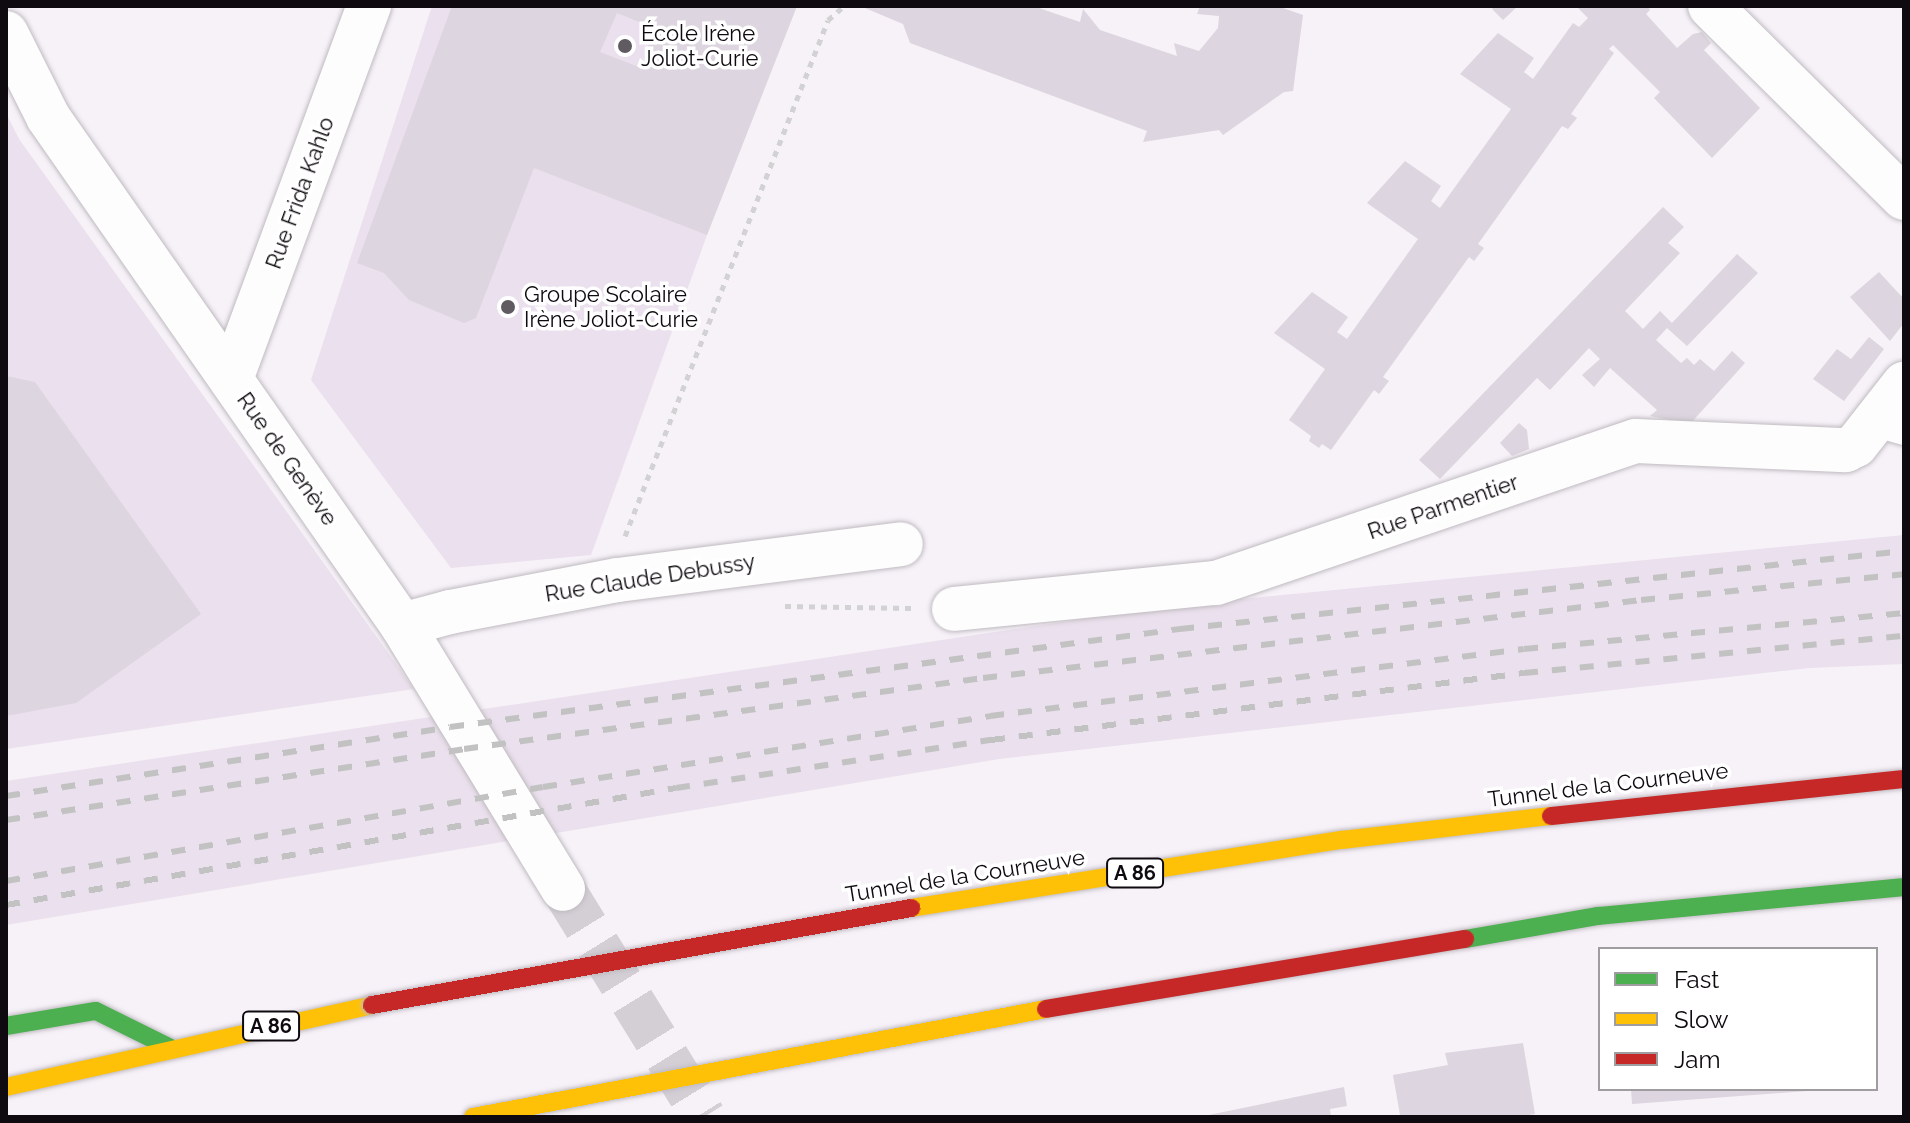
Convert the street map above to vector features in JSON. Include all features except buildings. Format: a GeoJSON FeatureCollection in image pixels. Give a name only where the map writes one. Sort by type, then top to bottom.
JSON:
{"type":"FeatureCollection","features":[{"type":"Feature","properties":{"kind":"highway","name":"Tunnel de la Courneuve"},"geometry":{"type":"LineString","coordinates":[[171,1048],[372,1005],[875,914],[1342,840],[1742,794],[1904,779]]}},
{"type":"Feature","properties":{"kind":"highway"},"geometry":{"type":"LineString","coordinates":[[473,1117],[942,1027],[1598,916],[1904,887]]}},
{"type":"Feature","properties":{"kind":"highway"},"geometry":{"type":"LineString","coordinates":[[6,1026],[96,1011],[171,1048]]}},
{"type":"Feature","properties":{"kind":"highway","name":"A 86"},"geometry":{"type":"LineString","coordinates":[[6,1087],[171,1048]]}},
{"type":"Feature","properties":{"kind":"street","name":"Rue Frida Kahlo"},"geometry":{"type":"LineString","coordinates":[[231,379],[369,6]]}},
{"type":"Feature","properties":{"kind":"street"},"geometry":{"type":"LineString","coordinates":[[1710,6],[1904,198]]}},
{"type":"Feature","properties":{"kind":"street","name":"Rue de Genève"},"geometry":{"type":"LineString","coordinates":[[6,33],[48,117],[402,625],[563,889]]}},
{"type":"Feature","properties":{"kind":"street","name":"Rue Parmentier"},"geometry":{"type":"LineString","coordinates":[[954,609],[1216,583],[1636,441],[1846,450],[1888,428],[1904,384]]}},
{"type":"Feature","properties":{"kind":"street","name":"Rue Claude Debussy"},"geometry":{"type":"LineString","coordinates":[[402,625],[450,612],[618,580],[901,544]]}},
{"type":"Feature","properties":{"kind":"path"},"geometry":{"type":"LineString","coordinates":[[618,580],[623,541],[646,481],[828,20],[844,6]]}},
{"type":"Feature","properties":{"kind":"shaded area","name":"Groupe Scolaire Irène Joliot-Curie"},"geometry":{"type":"Polygon","coordinates":[[[432,6],[797,6],[707,235],[591,555],[451,568],[311,380],[432,6]]]}},
{"type":"Feature","properties":{"kind":"shaded area"},"geometry":{"type":"Polygon","coordinates":[[[6,113],[19,139],[414,689],[6,749],[6,113]]]}},
{"type":"Feature","properties":{"kind":"shaded area"},"geometry":{"type":"Polygon","coordinates":[[[1904,535],[1904,664],[1809,668],[999,759],[6,925],[6,781],[1168,606],[1904,535]]]}},
{"type":"Feature","properties":{"kind":"tunnel"},"geometry":{"type":"LineString","coordinates":[[563,889],[704,1117]]}},
{"type":"Feature","properties":{"kind":"railway"},"geometry":{"type":"LineString","coordinates":[[6,796],[450,727],[1180,629],[1904,551]]}},
{"type":"Feature","properties":{"kind":"railway"},"geometry":{"type":"LineString","coordinates":[[6,820],[464,749],[983,678],[1641,600],[1904,574]]}},
{"type":"Feature","properties":{"kind":"railway"},"geometry":{"type":"LineString","coordinates":[[6,881],[543,787],[990,716],[1524,649],[1904,613]]}},
{"type":"Feature","properties":{"kind":"railway"},"geometry":{"type":"LineString","coordinates":[[6,905],[676,788],[991,740],[1524,673],[1904,636]]}},
{"type":"Feature","properties":{"kind":"traffic: fast"},"geometry":{"type":"LineString","coordinates":[[1465,939],[1598,916],[1904,887]]}},
{"type":"Feature","properties":{"kind":"traffic: fast"},"geometry":{"type":"LineString","coordinates":[[6,1026],[96,1011],[171,1048]]}},
{"type":"Feature","properties":{"kind":"traffic: slow"},"geometry":{"type":"LineString","coordinates":[[911,908],[1342,840],[1551,816]]}},
{"type":"Feature","properties":{"kind":"traffic: slow"},"geometry":{"type":"LineString","coordinates":[[6,1087],[372,1005]]}},
{"type":"Feature","properties":{"kind":"traffic: slow"},"geometry":{"type":"LineString","coordinates":[[473,1117],[1046,1009]]}},
{"type":"Feature","properties":{"kind":"traffic: jam"},"geometry":{"type":"LineString","coordinates":[[1551,816],[1904,779]]}},
{"type":"Feature","properties":{"kind":"traffic: jam"},"geometry":{"type":"LineString","coordinates":[[372,1005],[911,908]]}},
{"type":"Feature","properties":{"kind":"traffic: jam"},"geometry":{"type":"LineString","coordinates":[[1046,1009],[1465,939]]}},
{"type":"Feature","properties":{"kind":"place","name":"École Irène Joliot-Curie"},"geometry":{"type":"Point","coordinates":[625,46]}},
{"type":"Feature","properties":{"kind":"place","name":"Groupe Scolaire Irène Joliot-Curie"},"geometry":{"type":"Point","coordinates":[508,307]}}]}
